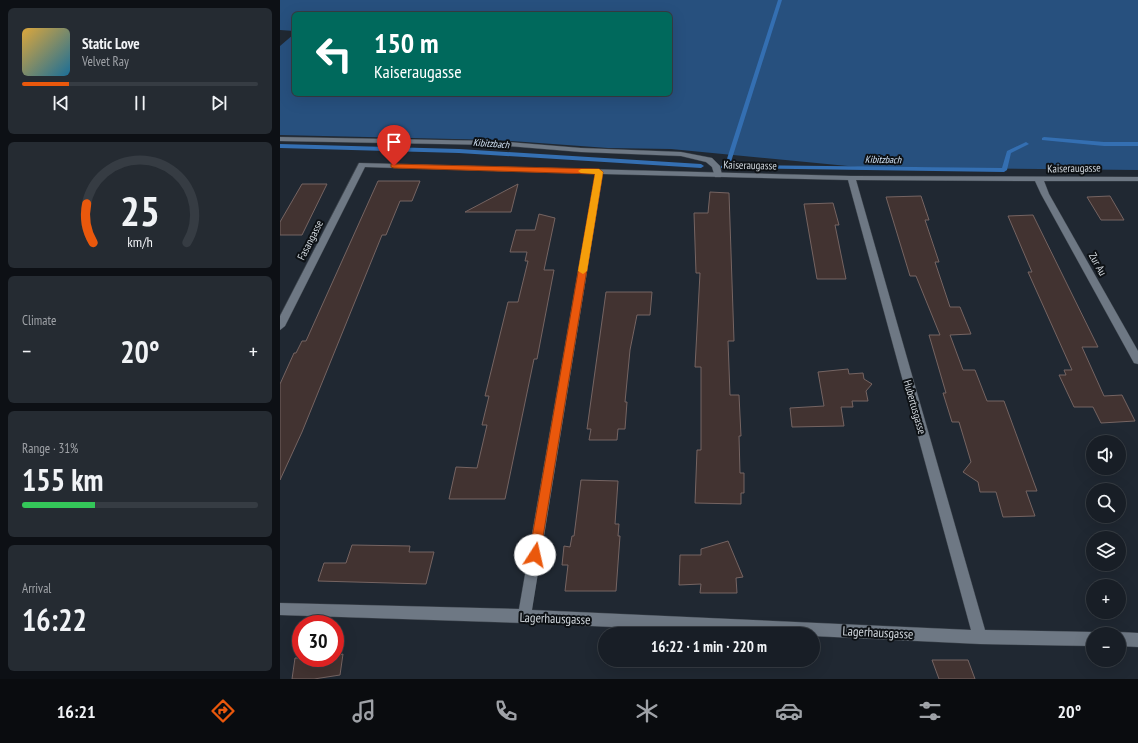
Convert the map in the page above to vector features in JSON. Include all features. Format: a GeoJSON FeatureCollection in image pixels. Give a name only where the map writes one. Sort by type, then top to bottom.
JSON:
{"type":"FeatureCollection","features":[{"type":"Feature","properties":{"kind":"street"},"geometry":{"type":"LineString","coordinates":[[280,139],[495,143],[581,150],[681,154],[708,160],[716,166],[718,175]]}},
{"type":"Feature","properties":{"kind":"street","name":"Kaiseraugasse"},"geometry":{"type":"LineString","coordinates":[[362,165],[851,178],[1038,180],[1138,179]]}},
{"type":"Feature","properties":{"kind":"street","name":"Fasangasse"},"geometry":{"type":"LineString","coordinates":[[280,326],[362,165]]}},
{"type":"Feature","properties":{"kind":"street"},"geometry":{"type":"LineString","coordinates":[[524,616],[599,172]]}},
{"type":"Feature","properties":{"kind":"street","name":"Hubertusgasse"},"geometry":{"type":"LineString","coordinates":[[851,178],[980,637]]}},
{"type":"Feature","properties":{"kind":"street","name":"Zur Au"},"geometry":{"type":"LineString","coordinates":[[1038,180],[1044,194],[1138,360]]}},
{"type":"Feature","properties":{"kind":"street","name":"Lagerhausgasse"},"geometry":{"type":"LineString","coordinates":[[280,609],[524,616],[980,637],[1086,639]]}},
{"type":"Feature","properties":{"kind":"street"},"geometry":{"type":"LineString","coordinates":[[1126,639],[1138,640]]}},
{"type":"Feature","properties":{"kind":"shaded area"},"geometry":{"type":"Polygon","coordinates":[[[280,0],[1138,0],[1138,170],[858,167],[671,149],[608,148],[497,140],[280,135],[280,46],[292,36],[292,96],[672,96],[672,12],[292,12],[292,31],[280,30],[280,0]]]}},
{"type":"Feature","properties":{"kind":"building"},"geometry":{"type":"Polygon","coordinates":[[[378,181],[420,181],[412,201],[400,201],[386,235],[382,235],[302,432],[280,480],[280,384],[294,353],[296,353],[302,341],[306,341],[378,181]]]}},
{"type":"Feature","properties":{"kind":"building"},"geometry":{"type":"Polygon","coordinates":[[[302,184],[327,184],[302,235],[280,235],[280,222],[302,184]]]}},
{"type":"Feature","properties":{"kind":"building"},"geometry":{"type":"Polygon","coordinates":[[[518,184],[511,212],[465,212],[518,184]]]}},
{"type":"Feature","properties":{"kind":"building"},"geometry":{"type":"Polygon","coordinates":[[[710,192],[729,193],[734,341],[728,341],[730,395],[739,395],[741,436],[739,436],[740,473],[744,473],[744,493],[741,493],[741,504],[695,503],[697,450],[701,450],[701,367],[695,367],[700,273],[696,273],[694,213],[708,213],[710,192]]]}},
{"type":"Feature","properties":{"kind":"building"},"geometry":{"type":"Polygon","coordinates":[[[921,196],[929,220],[925,220],[939,262],[935,262],[950,307],[960,307],[971,334],[950,335],[963,370],[975,370],[987,401],[1004,401],[1037,491],[1026,491],[1035,516],[1003,517],[996,492],[980,492],[978,482],[963,472],[971,462],[959,422],[952,422],[943,393],[946,393],[929,335],[940,335],[916,276],[910,276],[886,197],[921,196]]]}},
{"type":"Feature","properties":{"kind":"building"},"geometry":{"type":"Polygon","coordinates":[[[1110,196],[1124,220],[1101,220],[1087,197],[1110,196]]]}},
{"type":"Feature","properties":{"kind":"building"},"geometry":{"type":"Polygon","coordinates":[[[833,203],[839,225],[835,225],[846,279],[817,279],[804,204],[833,203]]]}},
{"type":"Feature","properties":{"kind":"building"},"geometry":{"type":"Polygon","coordinates":[[[539,214],[555,218],[544,270],[554,270],[537,359],[534,359],[505,499],[449,499],[456,467],[477,468],[487,425],[482,425],[489,396],[485,396],[508,302],[518,302],[528,261],[525,261],[527,252],[510,252],[516,230],[535,230],[539,214]]]}},
{"type":"Feature","properties":{"kind":"building"},"geometry":{"type":"Polygon","coordinates":[[[1033,215],[1098,347],[1082,347],[1104,396],[1122,395],[1135,421],[1101,423],[1093,407],[1074,407],[1059,375],[1066,375],[1064,370],[1072,370],[1028,272],[1032,272],[1008,216],[1033,215]]]}},
{"type":"Feature","properties":{"kind":"building"},"geometry":{"type":"Polygon","coordinates":[[[606,292],[652,292],[650,315],[637,315],[630,350],[625,402],[627,402],[625,429],[618,429],[617,440],[589,440],[591,429],[587,429],[606,292]]]}},
{"type":"Feature","properties":{"kind":"building"},"geometry":{"type":"Polygon","coordinates":[[[848,369],[849,374],[863,373],[864,379],[872,384],[866,391],[868,401],[852,401],[853,407],[841,407],[844,426],[792,427],[790,408],[824,406],[818,372],[848,369]]]}},
{"type":"Feature","properties":{"kind":"building"},"geometry":{"type":"Polygon","coordinates":[[[581,480],[618,481],[615,524],[619,524],[618,536],[620,536],[616,591],[565,591],[568,565],[562,565],[564,546],[570,547],[572,536],[574,536],[581,480]]]}},
{"type":"Feature","properties":{"kind":"building"},"geometry":{"type":"Polygon","coordinates":[[[728,541],[743,577],[736,578],[737,593],[700,593],[701,584],[679,585],[680,555],[701,555],[701,549],[728,541]]]}},
{"type":"Feature","properties":{"kind":"building"},"geometry":{"type":"Polygon","coordinates":[[[352,545],[410,546],[409,552],[434,552],[426,584],[318,581],[324,563],[346,563],[352,545]]]}},
{"type":"Feature","properties":{"kind":"building"},"geometry":{"type":"Polygon","coordinates":[[[932,660],[968,660],[975,679],[939,679],[932,660]]]}},
{"type":"Feature","properties":{"kind":"building"},"geometry":{"type":"Polygon","coordinates":[[[294,667],[341,667],[340,675],[314,679],[292,679],[294,667]]]}},
{"type":"Feature","properties":{"kind":"waterway"},"geometry":{"type":"LineString","coordinates":[[727,167],[780,0]]}},
{"type":"Feature","properties":{"kind":"waterway","name":"Kibitzbach"},"geometry":{"type":"LineString","coordinates":[[1044,139],[1104,144],[1138,144]]}},
{"type":"Feature","properties":{"kind":"waterway","name":"Kibitzbach"},"geometry":{"type":"LineString","coordinates":[[723,167],[1004,170],[1009,152],[1026,144]]}},
{"type":"Feature","properties":{"kind":"waterway","name":"Kibitzbach"},"geometry":{"type":"LineString","coordinates":[[280,146],[459,151],[701,166]]}},
{"type":"Feature","properties":{"kind":"slow traffic"},"geometry":{"type":"LineString","coordinates":[[581,171],[599,172],[583,271]]}},
{"type":"Feature","properties":{"kind":"route"},"geometry":{"type":"LineString","coordinates":[[394,166],[599,172],[535,555]]}}]}
